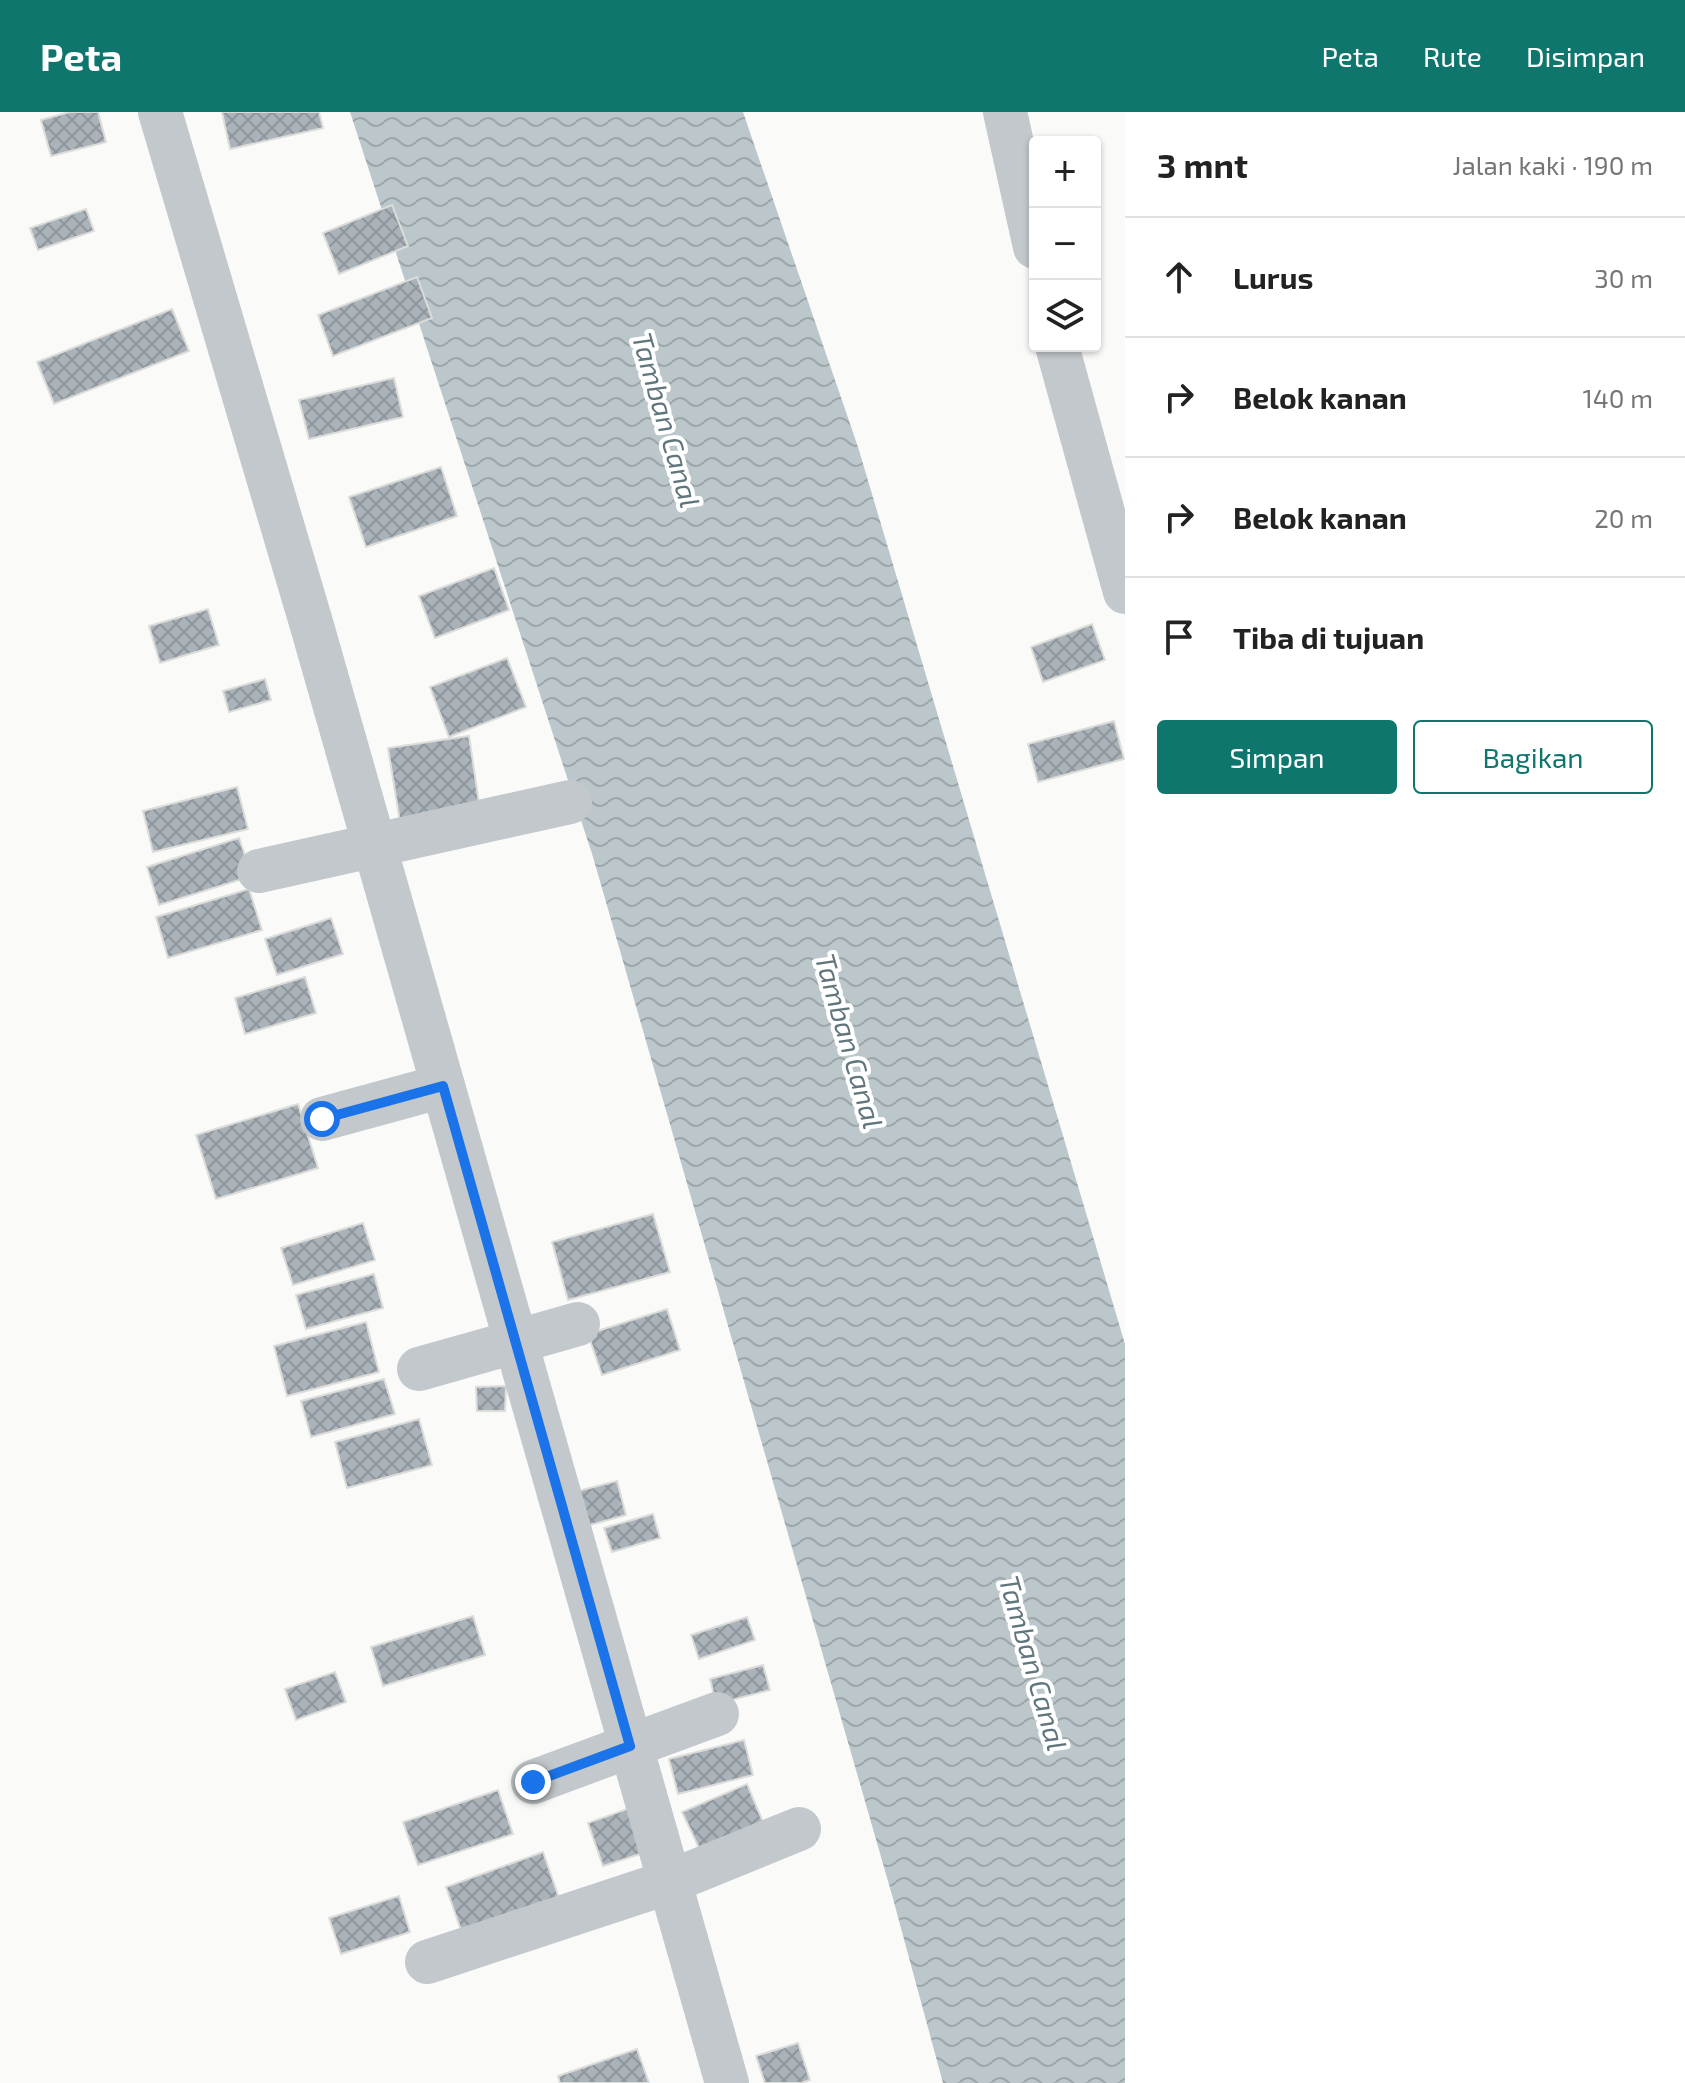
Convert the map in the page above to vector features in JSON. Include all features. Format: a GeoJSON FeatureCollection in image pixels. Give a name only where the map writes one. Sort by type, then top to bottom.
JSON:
{"type":"FeatureCollection","features":[{"type":"Feature","properties":{"kind":"street"},"geometry":{"type":"LineString","coordinates":[[160,112],[374,844],[727,2083]]}},
{"type":"Feature","properties":{"kind":"street"},"geometry":{"type":"LineString","coordinates":[[1005,112],[1029,220]]}},
{"type":"Feature","properties":{"kind":"street"},"geometry":{"type":"LineString","coordinates":[[1059,352],[1125,592]]}},
{"type":"Feature","properties":{"kind":"street"},"geometry":{"type":"LineString","coordinates":[[259,871],[570,802]]}},
{"type":"Feature","properties":{"kind":"street"},"geometry":{"type":"LineString","coordinates":[[322,1119],[443,1086]]}},
{"type":"Feature","properties":{"kind":"street"},"geometry":{"type":"LineString","coordinates":[[419,1369],[578,1324]]}},
{"type":"Feature","properties":{"kind":"street"},"geometry":{"type":"LineString","coordinates":[[533,1782],[717,1714]]}},
{"type":"Feature","properties":{"kind":"street"},"geometry":{"type":"LineString","coordinates":[[427,1962],[669,1882],[799,1829]]}},
{"type":"Feature","properties":{"kind":"water","name":"Tamban Canal"},"geometry":{"type":"Polygon","coordinates":[[[350,112],[743,112],[858,447],[1125,1344],[1125,2083],[943,2083],[892,1895],[593,857],[350,112]]]}},
{"type":"Feature","properties":{"kind":"building"},"geometry":{"type":"Polygon","coordinates":[[[70,112],[98,112],[106,142],[51,156],[41,120],[70,112]]]}},
{"type":"Feature","properties":{"kind":"building"},"geometry":{"type":"Polygon","coordinates":[[[222,112],[319,112],[323,128],[230,149],[222,112]]]}},
{"type":"Feature","properties":{"kind":"building"},"geometry":{"type":"Polygon","coordinates":[[[392,205],[408,246],[339,274],[323,233],[392,205]]]}},
{"type":"Feature","properties":{"kind":"building"},"geometry":{"type":"Polygon","coordinates":[[[86,209],[94,231],[38,250],[30,228],[86,209]]]}},
{"type":"Feature","properties":{"kind":"building"},"geometry":{"type":"Polygon","coordinates":[[[417,277],[432,318],[333,356],[318,315],[417,277]]]}},
{"type":"Feature","properties":{"kind":"building"},"geometry":{"type":"Polygon","coordinates":[[[172,309],[189,351],[54,404],[37,362],[172,309]]]}},
{"type":"Feature","properties":{"kind":"building"},"geometry":{"type":"Polygon","coordinates":[[[394,378],[403,417],[309,439],[299,400],[394,378]]]}},
{"type":"Feature","properties":{"kind":"building"},"geometry":{"type":"Polygon","coordinates":[[[441,467],[457,516],[366,547],[349,497],[441,467]]]}},
{"type":"Feature","properties":{"kind":"building"},"geometry":{"type":"Polygon","coordinates":[[[494,568],[509,610],[435,638],[419,596],[494,568]]]}},
{"type":"Feature","properties":{"kind":"building"},"geometry":{"type":"Polygon","coordinates":[[[208,609],[219,645],[160,663],[149,626],[208,609]]]}},
{"type":"Feature","properties":{"kind":"building"},"geometry":{"type":"Polygon","coordinates":[[[1092,624],[1105,660],[1043,682],[1031,647],[1092,624]]]}},
{"type":"Feature","properties":{"kind":"building"},"geometry":{"type":"Polygon","coordinates":[[[507,658],[526,707],[449,737],[430,687],[507,658]]]}},
{"type":"Feature","properties":{"kind":"building"},"geometry":{"type":"Polygon","coordinates":[[[265,679],[271,700],[229,712],[223,691],[265,679]]]}},
{"type":"Feature","properties":{"kind":"building"},"geometry":{"type":"Polygon","coordinates":[[[1114,721],[1124,759],[1038,782],[1028,744],[1114,721]]]}},
{"type":"Feature","properties":{"kind":"building"},"geometry":{"type":"Polygon","coordinates":[[[469,736],[480,810],[400,822],[388,748],[469,736]]]}},
{"type":"Feature","properties":{"kind":"building"},"geometry":{"type":"Polygon","coordinates":[[[237,787],[248,829],[153,852],[143,811],[237,787]]]}},
{"type":"Feature","properties":{"kind":"building"},"geometry":{"type":"Polygon","coordinates":[[[239,838],[252,876],[159,905],[147,867],[239,838]]]}},
{"type":"Feature","properties":{"kind":"building"},"geometry":{"type":"Polygon","coordinates":[[[249,889],[262,930],[168,958],[156,917],[249,889]]]}},
{"type":"Feature","properties":{"kind":"building"},"geometry":{"type":"Polygon","coordinates":[[[331,918],[343,954],[277,975],[265,939],[331,918]]]}},
{"type":"Feature","properties":{"kind":"building"},"geometry":{"type":"Polygon","coordinates":[[[305,977],[316,1013],[245,1034],[235,998],[305,977]]]}},
{"type":"Feature","properties":{"kind":"building"},"geometry":{"type":"Polygon","coordinates":[[[298,1104],[318,1168],[216,1199],[196,1135],[298,1104]]]}},
{"type":"Feature","properties":{"kind":"building"},"geometry":{"type":"Polygon","coordinates":[[[653,1214],[670,1272],[568,1300],[552,1242],[653,1214]]]}},
{"type":"Feature","properties":{"kind":"building"},"geometry":{"type":"Polygon","coordinates":[[[363,1223],[375,1260],[293,1285],[281,1248],[363,1223]]]}},
{"type":"Feature","properties":{"kind":"building"},"geometry":{"type":"Polygon","coordinates":[[[374,1274],[383,1308],[306,1329],[296,1295],[374,1274]]]}},
{"type":"Feature","properties":{"kind":"building"},"geometry":{"type":"Polygon","coordinates":[[[667,1309],[680,1350],[602,1375],[588,1334],[667,1309]]]}},
{"type":"Feature","properties":{"kind":"building"},"geometry":{"type":"Polygon","coordinates":[[[366,1322],[379,1372],[287,1396],[274,1346],[366,1322]]]}},
{"type":"Feature","properties":{"kind":"building"},"geometry":{"type":"Polygon","coordinates":[[[384,1379],[395,1414],[311,1437],[301,1401],[384,1379]]]}},
{"type":"Feature","properties":{"kind":"building"},"geometry":{"type":"Polygon","coordinates":[[[506,1386],[505,1411],[477,1411],[476,1387],[506,1386]]]}},
{"type":"Feature","properties":{"kind":"building"},"geometry":{"type":"Polygon","coordinates":[[[419,1419],[432,1465],[347,1488],[335,1442],[419,1419]]]}},
{"type":"Feature","properties":{"kind":"building"},"geometry":{"type":"Polygon","coordinates":[[[617,1481],[626,1515],[583,1527],[574,1492],[617,1481]]]}},
{"type":"Feature","properties":{"kind":"building"},"geometry":{"type":"Polygon","coordinates":[[[653,1514],[660,1538],[612,1552],[604,1528],[653,1514]]]}},
{"type":"Feature","properties":{"kind":"building"},"geometry":{"type":"Polygon","coordinates":[[[473,1616],[485,1655],[383,1686],[371,1647],[473,1616]]]}},
{"type":"Feature","properties":{"kind":"building"},"geometry":{"type":"Polygon","coordinates":[[[747,1617],[755,1640],[699,1659],[691,1635],[747,1617]]]}},
{"type":"Feature","properties":{"kind":"building"},"geometry":{"type":"Polygon","coordinates":[[[763,1665],[770,1690],[716,1704],[710,1679],[763,1665]]]}},
{"type":"Feature","properties":{"kind":"building"},"geometry":{"type":"Polygon","coordinates":[[[335,1672],[346,1702],[296,1720],[285,1689],[335,1672]]]}},
{"type":"Feature","properties":{"kind":"building"},"geometry":{"type":"Polygon","coordinates":[[[744,1740],[753,1775],[678,1794],[669,1759],[744,1740]]]}},
{"type":"Feature","properties":{"kind":"building"},"geometry":{"type":"Polygon","coordinates":[[[747,1784],[763,1822],[700,1850],[682,1812],[747,1784]]]}},
{"type":"Feature","properties":{"kind":"building"},"geometry":{"type":"Polygon","coordinates":[[[498,1790],[513,1834],[418,1865],[403,1822],[498,1790]]]}},
{"type":"Feature","properties":{"kind":"building"},"geometry":{"type":"Polygon","coordinates":[[[627,1809],[643,1853],[603,1866],[588,1823],[627,1809]]]}},
{"type":"Feature","properties":{"kind":"building"},"geometry":{"type":"Polygon","coordinates":[[[543,1852],[559,1898],[462,1933],[446,1887],[543,1852]]]}},
{"type":"Feature","properties":{"kind":"building"},"geometry":{"type":"Polygon","coordinates":[[[399,1896],[410,1932],[341,1954],[329,1918],[399,1896]]]}},
{"type":"Feature","properties":{"kind":"building"},"geometry":{"type":"Polygon","coordinates":[[[798,2043],[810,2080],[765,2083],[756,2056],[798,2043]]]}},
{"type":"Feature","properties":{"kind":"building"},"geometry":{"type":"Polygon","coordinates":[[[637,2049],[649,2083],[560,2083],[558,2076],[637,2049]]]}},
{"type":"Feature","properties":{"kind":"route"},"geometry":{"type":"LineString","coordinates":[[322,1119],[443,1086],[630,1746],[533,1782]]}}]}
